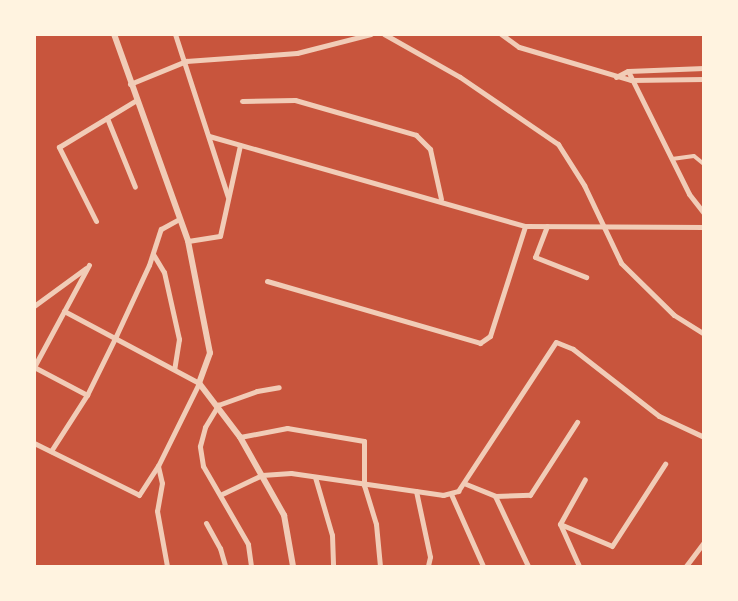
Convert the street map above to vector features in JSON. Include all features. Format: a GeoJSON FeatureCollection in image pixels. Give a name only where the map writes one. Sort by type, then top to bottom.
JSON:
{"type":"FeatureCollection","features":[{"type":"Feature","properties":{"kind":"street"},"geometry":{"type":"LineString","coordinates":[[34,443],[135,495],[142,491],[158,466],[199,383],[210,353],[188,241],[135,101],[114,34]]}},
{"type":"Feature","properties":{"kind":"street"},"geometry":{"type":"LineString","coordinates":[[175,34],[186,60],[228,197]]}},
{"type":"Feature","properties":{"kind":"street"},"geometry":{"type":"LineString","coordinates":[[130,84],[186,60],[297,53],[371,34]]}},
{"type":"Feature","properties":{"kind":"street"},"geometry":{"type":"LineString","coordinates":[[384,34],[459,77],[558,144],[584,185],[621,263],[642,287],[704,334]]}},
{"type":"Feature","properties":{"kind":"street"},"geometry":{"type":"LineString","coordinates":[[501,34],[519,47],[616,77],[631,80],[704,79]]}},
{"type":"Feature","properties":{"kind":"street"},"geometry":{"type":"LineString","coordinates":[[616,77],[628,71],[704,68]]}},
{"type":"Feature","properties":{"kind":"street"},"geometry":{"type":"LineString","coordinates":[[628,71],[689,194],[704,213]]}},
{"type":"Feature","properties":{"kind":"street"},"geometry":{"type":"LineString","coordinates":[[242,101],[295,100],[416,135],[430,149],[441,199]]}},
{"type":"Feature","properties":{"kind":"street"},"geometry":{"type":"LineString","coordinates":[[96,221],[59,147],[135,101]]}},
{"type":"Feature","properties":{"kind":"street"},"geometry":{"type":"LineString","coordinates":[[107,118],[135,187]]}},
{"type":"Feature","properties":{"kind":"street"},"geometry":{"type":"LineString","coordinates":[[208,136],[441,199],[525,226],[704,227]]}},
{"type":"Feature","properties":{"kind":"street"},"geometry":{"type":"LineString","coordinates":[[188,241],[220,236],[240,145]]}},
{"type":"Feature","properties":{"kind":"street"},"geometry":{"type":"LineString","coordinates":[[672,159],[694,156],[704,164]]}},
{"type":"Feature","properties":{"kind":"street"},"geometry":{"type":"LineString","coordinates":[[51,451],[87,394],[116,336],[153,254],[161,229],[179,219]]}},
{"type":"Feature","properties":{"kind":"street"},"geometry":{"type":"LineString","coordinates":[[267,281],[480,343],[490,336],[525,226]]}},
{"type":"Feature","properties":{"kind":"street"},"geometry":{"type":"LineString","coordinates":[[547,226],[535,257],[586,277]]}},
{"type":"Feature","properties":{"kind":"street"},"geometry":{"type":"LineString","coordinates":[[153,254],[164,272],[179,339],[174,369]]}},
{"type":"Feature","properties":{"kind":"street"},"geometry":{"type":"LineString","coordinates":[[34,306],[89,266],[34,367],[87,394]]}},
{"type":"Feature","properties":{"kind":"street"},"geometry":{"type":"LineString","coordinates":[[64,311],[116,336],[199,383],[240,436],[284,515],[293,567]]}},
{"type":"Feature","properties":{"kind":"street"},"geometry":{"type":"LineString","coordinates":[[222,494],[262,475],[291,472],[364,485],[451,494],[466,484],[556,342],[573,349],[659,416],[704,436]]}},
{"type":"Feature","properties":{"kind":"street"},"geometry":{"type":"LineString","coordinates":[[251,567],[248,544],[222,494],[203,466],[200,446],[205,427],[218,405],[225,400],[279,387]]}},
{"type":"Feature","properties":{"kind":"street"},"geometry":{"type":"LineString","coordinates":[[466,484],[495,496],[530,495],[577,422]]}},
{"type":"Feature","properties":{"kind":"street"},"geometry":{"type":"LineString","coordinates":[[240,436],[287,428],[360,439],[366,446],[364,485],[376,524],[380,567]]}},
{"type":"Feature","properties":{"kind":"street"},"geometry":{"type":"LineString","coordinates":[[561,524],[612,546],[665,464]]}},
{"type":"Feature","properties":{"kind":"street"},"geometry":{"type":"LineString","coordinates":[[158,466],[162,483],[157,511],[167,567]]}},
{"type":"Feature","properties":{"kind":"street"},"geometry":{"type":"LineString","coordinates":[[315,477],[333,535],[333,567]]}},
{"type":"Feature","properties":{"kind":"street"},"geometry":{"type":"LineString","coordinates":[[561,524],[585,479]]}},
{"type":"Feature","properties":{"kind":"street"},"geometry":{"type":"LineString","coordinates":[[416,491],[434,567]]}},
{"type":"Feature","properties":{"kind":"street"},"geometry":{"type":"LineString","coordinates":[[451,494],[483,567]]}},
{"type":"Feature","properties":{"kind":"street"},"geometry":{"type":"LineString","coordinates":[[495,496],[528,567]]}},
{"type":"Feature","properties":{"kind":"street"},"geometry":{"type":"LineString","coordinates":[[206,524],[220,548],[225,567]]}},
{"type":"Feature","properties":{"kind":"street"},"geometry":{"type":"LineString","coordinates":[[561,524],[579,567]]}},
{"type":"Feature","properties":{"kind":"street"},"geometry":{"type":"LineString","coordinates":[[686,567],[704,542]]}},
{"type":"Feature","properties":{"kind":"street"},"geometry":{"type":"LineString","coordinates":[[428,567],[430,557]]}}]}
